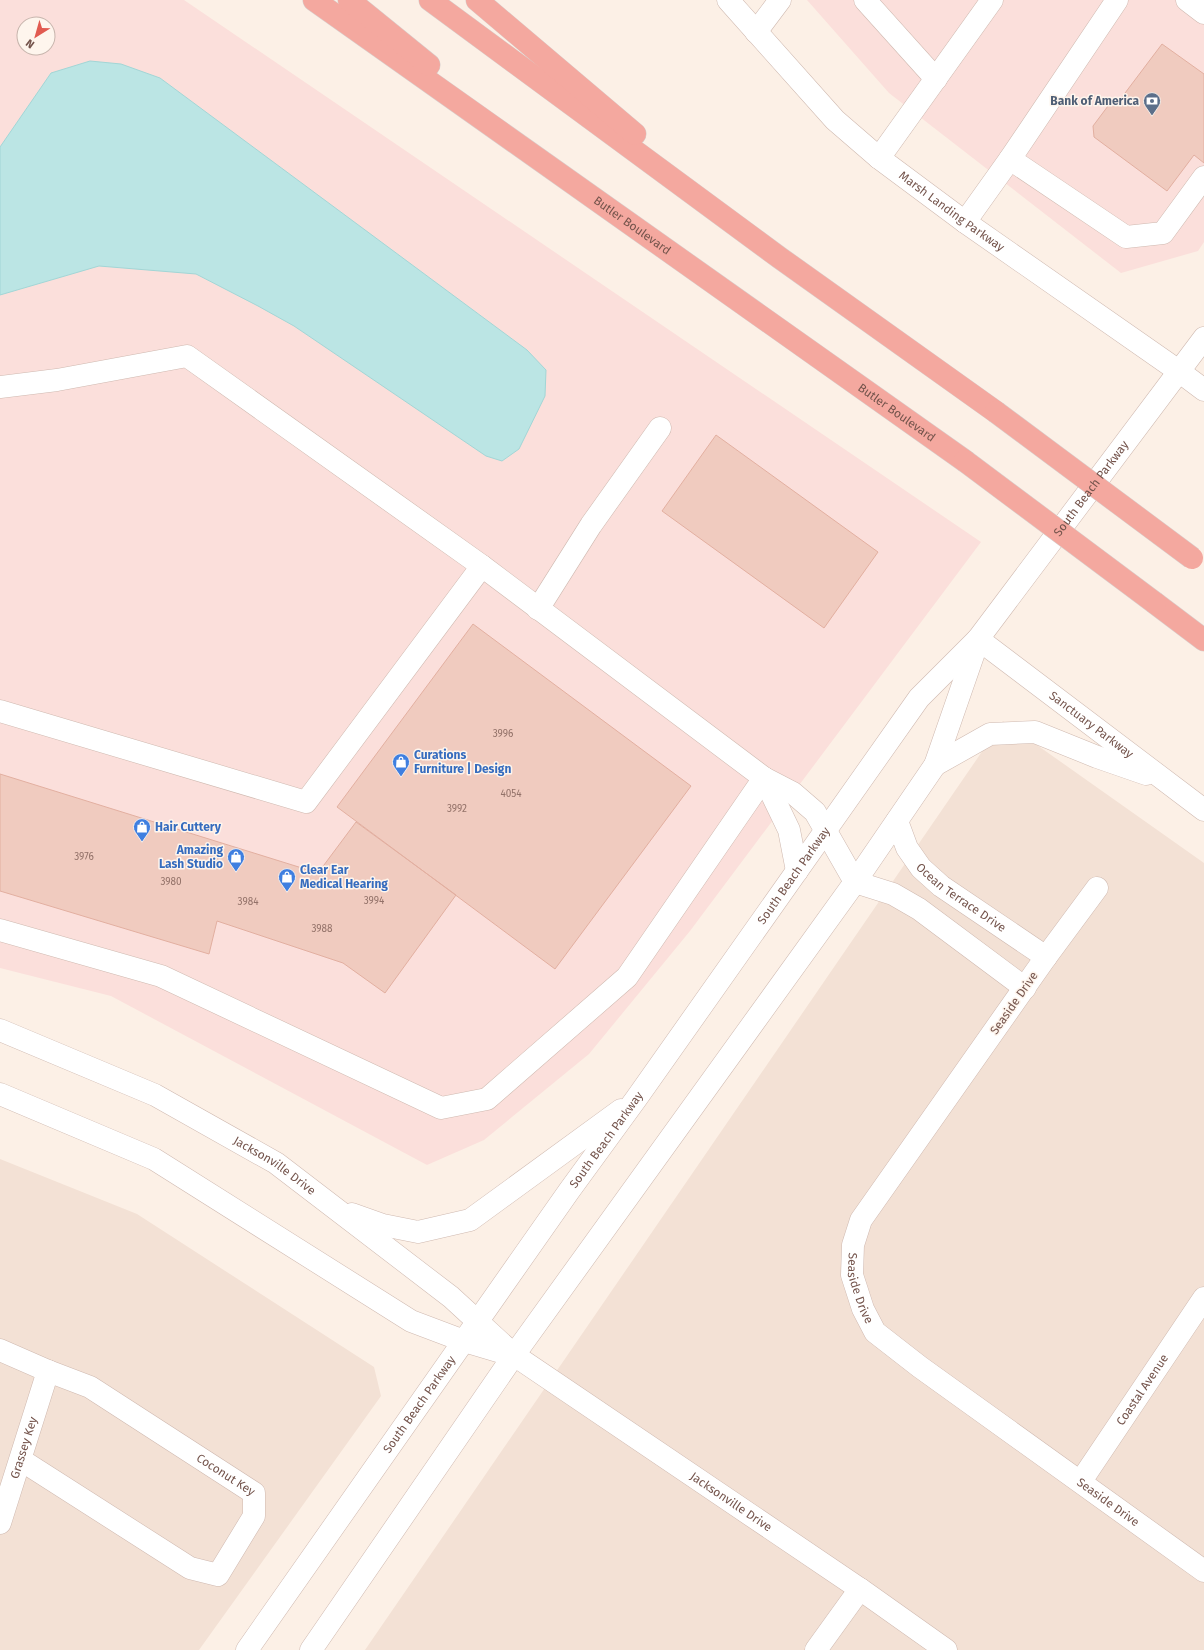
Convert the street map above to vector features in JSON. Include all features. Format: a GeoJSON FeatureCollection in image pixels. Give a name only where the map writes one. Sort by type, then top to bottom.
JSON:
{"type":"FeatureCollection","features":[{"type":"Feature","properties":{"kind":"highway"},"geometry":{"type":"LineString","coordinates":[[314,0],[585,191]]}},
{"type":"Feature","properties":{"kind":"highway"},"geometry":{"type":"LineString","coordinates":[[349,0],[585,191]]}},
{"type":"Feature","properties":{"kind":"highway"},"geometry":{"type":"LineString","coordinates":[[430,0],[780,258],[996,412],[1198,562]]}},
{"type":"Feature","properties":{"kind":"highway"},"geometry":{"type":"LineString","coordinates":[[477,0],[780,258]]}},
{"type":"Feature","properties":{"kind":"highway","name":"Butler Boulevard"},"geometry":{"type":"LineString","coordinates":[[585,191],[965,461],[1204,640]]}},
{"type":"Feature","properties":{"kind":"street","name":"Marsh Landing Parkway"},"geometry":{"type":"LineString","coordinates":[[728,0],[835,120],[879,158],[965,222],[1204,390]]}},
{"type":"Feature","properties":{"kind":"street"},"geometry":{"type":"LineString","coordinates":[[756,32],[780,0]]}},
{"type":"Feature","properties":{"kind":"street"},"geometry":{"type":"LineString","coordinates":[[865,0],[936,79]]}},
{"type":"Feature","properties":{"kind":"street"},"geometry":{"type":"LineString","coordinates":[[879,158],[992,0]]}},
{"type":"Feature","properties":{"kind":"street"},"geometry":{"type":"LineString","coordinates":[[965,222],[1117,0]]}},
{"type":"Feature","properties":{"kind":"street"},"geometry":{"type":"LineString","coordinates":[[1187,0],[1204,13]]}},
{"type":"Feature","properties":{"kind":"street"},"geometry":{"type":"LineString","coordinates":[[1010,158],[1126,237],[1163,233],[1204,177]]}},
{"type":"Feature","properties":{"kind":"street","name":"South Beach Parkway"},"geometry":{"type":"LineString","coordinates":[[247,1650],[569,1191],[636,1099],[919,698],[978,639],[1180,372],[1204,338]]}},
{"type":"Feature","properties":{"kind":"street"},"geometry":{"type":"LineString","coordinates":[[0,387],[57,380],[187,356],[482,566],[764,778],[793,793],[815,812],[855,882],[893,894],[919,909],[1025,988]]}},
{"type":"Feature","properties":{"kind":"street"},"geometry":{"type":"LineString","coordinates":[[538,609],[591,525],[660,428]]}},
{"type":"Feature","properties":{"kind":"street"},"geometry":{"type":"LineString","coordinates":[[0,711],[306,802],[482,566]]}},
{"type":"Feature","properties":{"kind":"street","name":"South Beach Parkway"},"geometry":{"type":"LineString","coordinates":[[311,1650],[514,1355],[855,882],[935,764],[978,639]]}},
{"type":"Feature","properties":{"kind":"street","name":"Sanctuary Parkway"},"geometry":{"type":"LineString","coordinates":[[978,639],[1204,810]]}},
{"type":"Feature","properties":{"kind":"street"},"geometry":{"type":"LineString","coordinates":[[935,764],[990,734],[1035,732],[1097,757],[1165,780]]}},
{"type":"Feature","properties":{"kind":"street"},"geometry":{"type":"LineString","coordinates":[[764,778],[789,830],[797,871]]}},
{"type":"Feature","properties":{"kind":"street"},"geometry":{"type":"LineString","coordinates":[[0,930],[161,976],[441,1108],[487,1099],[627,977],[764,778]]}},
{"type":"Feature","properties":{"kind":"street","name":"Ocean Terrace Drive"},"geometry":{"type":"LineString","coordinates":[[897,821],[907,848],[921,868],[941,886],[1046,957]]}},
{"type":"Feature","properties":{"kind":"street","name":"Seaside Drive"},"geometry":{"type":"LineString","coordinates":[[1097,888],[1046,957],[862,1220],[853,1245],[852,1275],[863,1309],[875,1332],[1204,1571]]}},
{"type":"Feature","properties":{"kind":"street","name":"Jacksonville Drive"},"geometry":{"type":"LineString","coordinates":[[0,1030],[155,1095],[276,1163],[451,1297],[514,1355],[860,1589],[946,1650]]}},
{"type":"Feature","properties":{"kind":"street","name":"Jacksonville Drive"},"geometry":{"type":"LineString","coordinates":[[0,1094],[154,1159],[411,1321],[464,1341],[514,1355]]}},
{"type":"Feature","properties":{"kind":"street"},"geometry":{"type":"LineString","coordinates":[[337,1209],[383,1225],[418,1232],[470,1220],[636,1099]]}},
{"type":"Feature","properties":{"kind":"street","name":"Coastal Avenue"},"geometry":{"type":"LineString","coordinates":[[1081,1481],[1204,1298]]}},
{"type":"Feature","properties":{"kind":"street","name":"Coconut Key"},"geometry":{"type":"LineString","coordinates":[[0,1350],[90,1387],[254,1492],[254,1516],[218,1575],[190,1568],[21,1460]]}},
{"type":"Feature","properties":{"kind":"street","name":"Grassey Key"},"geometry":{"type":"LineString","coordinates":[[0,1523],[48,1371]]}},
{"type":"Feature","properties":{"kind":"street"},"geometry":{"type":"LineString","coordinates":[[816,1650],[860,1589]]}},
{"type":"Feature","properties":{"kind":"shaded area"},"geometry":{"type":"Polygon","coordinates":[[[0,0],[184,0],[981,542],[690,931],[589,1054],[484,1140],[427,1165],[111,996],[0,968],[0,0]]]}},
{"type":"Feature","properties":{"kind":"shaded area"},"geometry":{"type":"Polygon","coordinates":[[[807,0],[1204,0],[1204,242],[1198,251],[1121,273],[889,93],[807,0]]]}},
{"type":"Feature","properties":{"kind":"shaded area"},"geometry":{"type":"Polygon","coordinates":[[[1003,721],[1204,863],[1204,1650],[365,1650],[1003,721]]]}},
{"type":"Feature","properties":{"kind":"shaded area"},"geometry":{"type":"Polygon","coordinates":[[[0,1159],[137,1214],[374,1367],[381,1396],[199,1650],[0,1650],[0,1159]]]}},
{"type":"Feature","properties":{"kind":"water"},"geometry":{"type":"Polygon","coordinates":[[[90,61],[121,64],[160,78],[527,350],[546,370],[545,396],[519,449],[502,461],[486,456],[294,326],[196,274],[99,266],[0,295],[0,147],[51,73],[90,61]]]}},
{"type":"Feature","properties":{"kind":"building","name":"Bank of America"},"geometry":{"type":"Polygon","coordinates":[[[1162,44],[1204,74],[1204,163],[1194,155],[1167,191],[1094,137],[1093,126],[1111,102],[1116,105],[1162,44]]]}},
{"type":"Feature","properties":{"kind":"building"},"geometry":{"type":"Polygon","coordinates":[[[716,435],[878,552],[824,628],[662,511],[716,435]]]}},
{"type":"Feature","properties":{"kind":"building"},"geometry":{"type":"Polygon","coordinates":[[[473,624],[691,786],[555,969],[337,807],[473,624]]]}},
{"type":"Feature","properties":{"kind":"building"},"geometry":{"type":"Polygon","coordinates":[[[0,774],[318,873],[356,822],[456,895],[385,993],[343,963],[217,921],[209,954],[0,891],[0,774]]]}},
{"type":"Feature","properties":{"kind":"place","name":"Bank of America"},"geometry":{"type":"Point","coordinates":[1152,116]}},
{"type":"Feature","properties":{"kind":"place","name":"Curations Furniture | Design"},"geometry":{"type":"Point","coordinates":[401,777]}},
{"type":"Feature","properties":{"kind":"place","name":"Hair Cuttery"},"geometry":{"type":"Point","coordinates":[142,842]}},
{"type":"Feature","properties":{"kind":"place","name":"Amazing Lash Studio"},"geometry":{"type":"Point","coordinates":[236,872]}},
{"type":"Feature","properties":{"kind":"place","name":"Clear Ear Medical Hearing"},"geometry":{"type":"Point","coordinates":[287,892]}}]}
